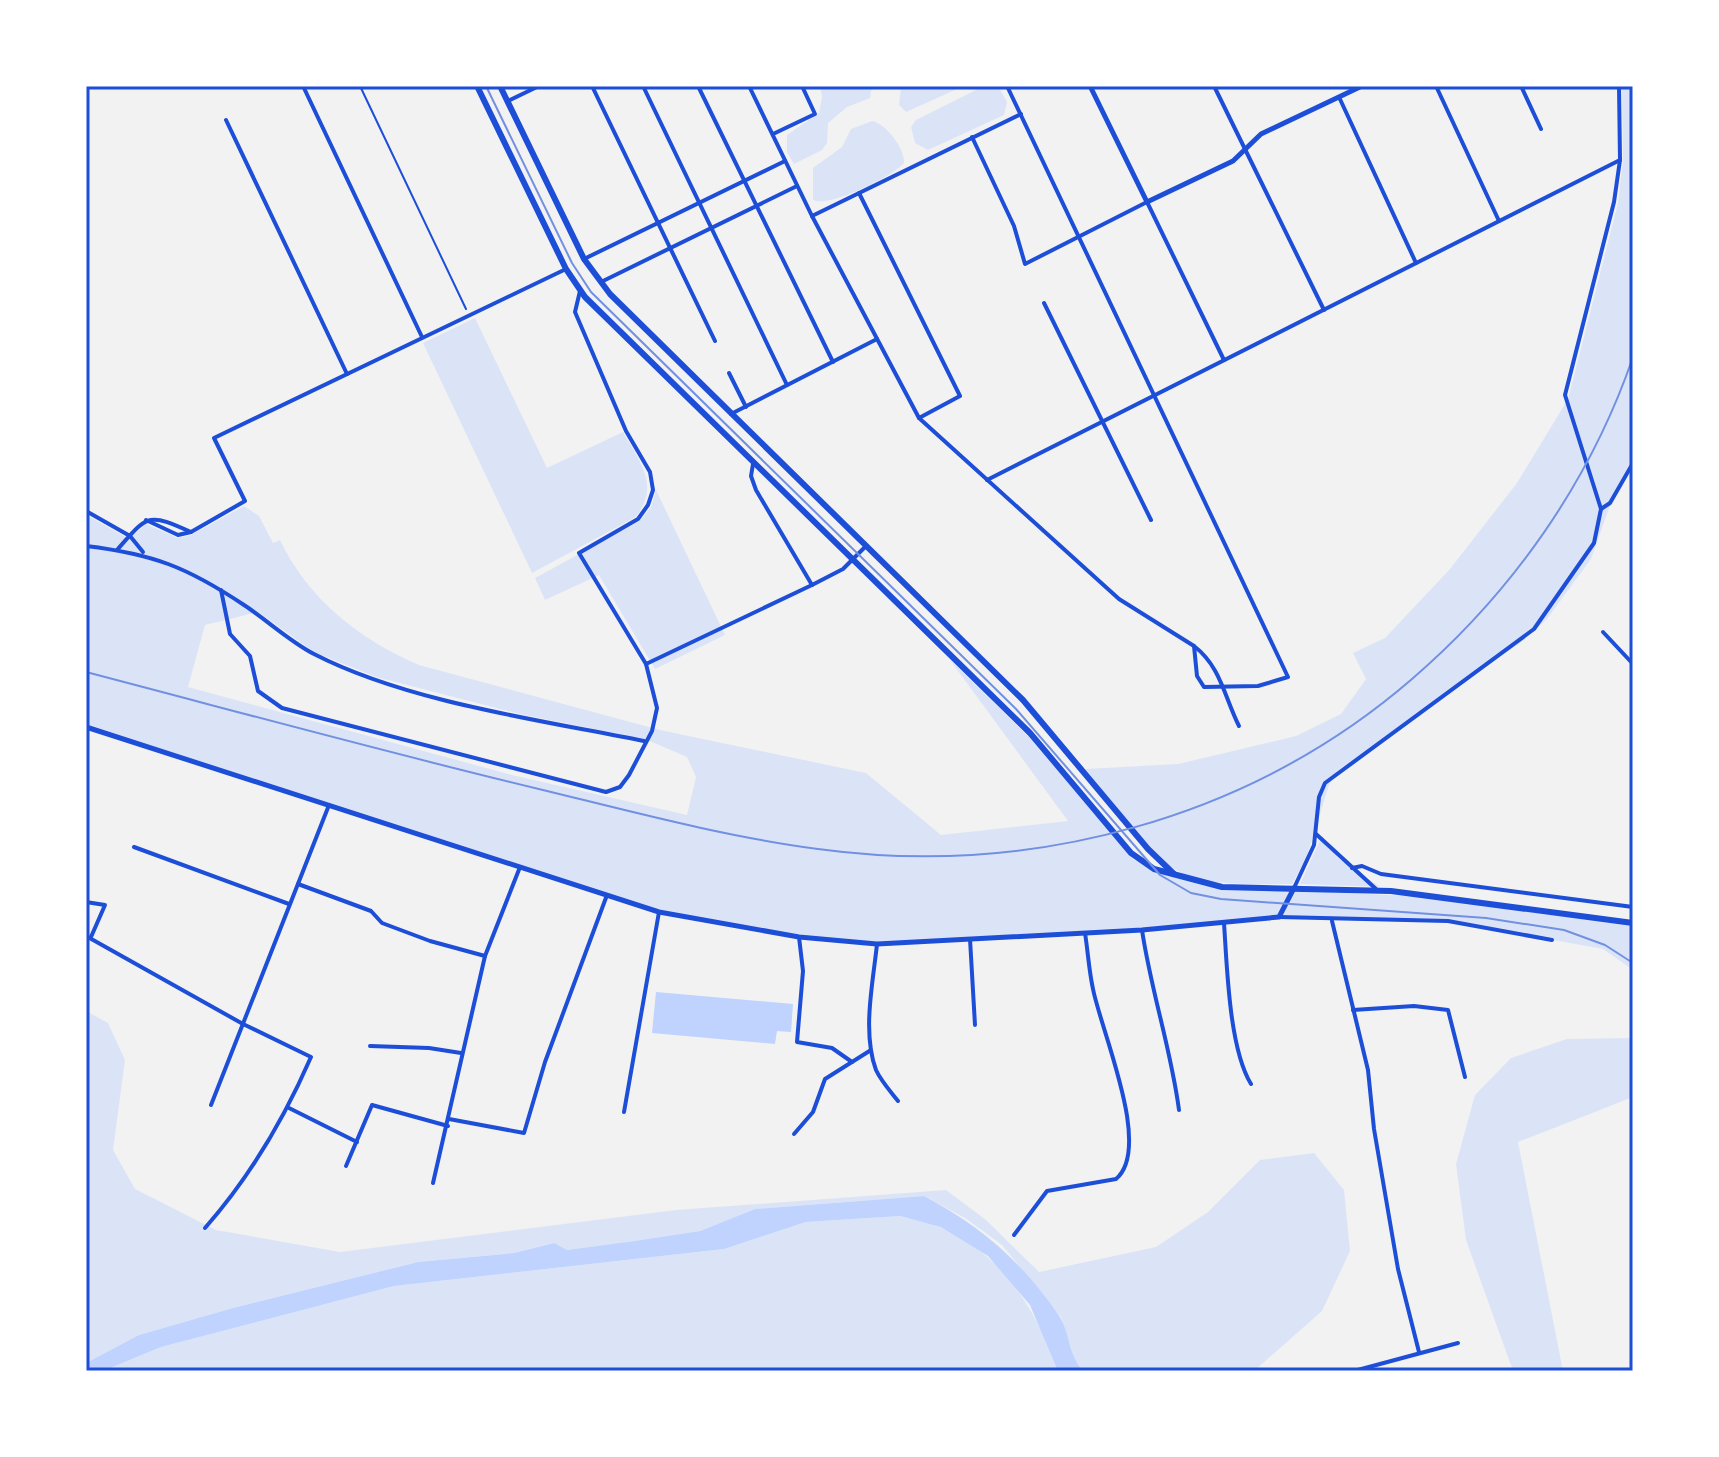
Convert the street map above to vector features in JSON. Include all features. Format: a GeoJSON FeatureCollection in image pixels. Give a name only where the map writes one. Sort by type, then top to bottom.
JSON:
{"type":"FeatureCollection","features":[{"type":"Feature","properties":{"kind":"main road"},"geometry":{"type":"LineString","coordinates":[[477,86],[566,269],[580,291],[1030,733],[1131,853],[1154,869],[1222,887],[1377,890],[1633,923]]}},
{"type":"Feature","properties":{"kind":"main road"},"geometry":{"type":"LineString","coordinates":[[500,86],[584,259],[600,282],[1023,700],[1148,849],[1177,876]]}},
{"type":"Feature","properties":{"kind":"main road"},"geometry":{"type":"LineString","coordinates":[[714,423],[731,414]]}},
{"type":"Feature","properties":{"kind":"street"},"geometry":{"type":"LineString","coordinates":[[303,86],[423,338]]}},
{"type":"Feature","properties":{"kind":"street"},"geometry":{"type":"LineString","coordinates":[[508,101],[539,86]]}},
{"type":"Feature","properties":{"kind":"street"},"geometry":{"type":"LineString","coordinates":[[592,86],[715,341]]}},
{"type":"Feature","properties":{"kind":"street"},"geometry":{"type":"LineString","coordinates":[[643,86],[787,385]]}},
{"type":"Feature","properties":{"kind":"street"},"geometry":{"type":"LineString","coordinates":[[698,86],[833,362]]}},
{"type":"Feature","properties":{"kind":"street"},"geometry":{"type":"LineString","coordinates":[[749,86],[812,216],[919,418],[1119,599],[1210,659],[1239,726]]}},
{"type":"Feature","properties":{"kind":"street"},"geometry":{"type":"LineString","coordinates":[[772,134],[815,114],[802,86]]}},
{"type":"Feature","properties":{"kind":"street"},"geometry":{"type":"LineString","coordinates":[[1007,86],[1288,677],[1258,686],[1209,688],[1200,683],[1194,646]]}},
{"type":"Feature","properties":{"kind":"street"},"geometry":{"type":"LineString","coordinates":[[1090,86],[1224,360]]}},
{"type":"Feature","properties":{"kind":"street"},"geometry":{"type":"LineString","coordinates":[[1214,86],[1324,310]]}},
{"type":"Feature","properties":{"kind":"street"},"geometry":{"type":"LineString","coordinates":[[972,137],[1014,226],[1025,264],[1233,161],[1261,134],[1362,86]]}},
{"type":"Feature","properties":{"kind":"street"},"geometry":{"type":"LineString","coordinates":[[1436,86],[1499,221]]}},
{"type":"Feature","properties":{"kind":"street"},"geometry":{"type":"LineString","coordinates":[[1521,86],[1541,129]]}},
{"type":"Feature","properties":{"kind":"street"},"geometry":{"type":"LineString","coordinates":[[1279,917],[1309,860],[1316,834],[1319,797],[1334,774],[1508,650],[1545,618],[1594,543],[1601,509],[1568,412],[1565,387],[1614,202],[1620,160],[1619,86]]}},
{"type":"Feature","properties":{"kind":"street"},"geometry":{"type":"LineString","coordinates":[[1339,97],[1416,263]]}},
{"type":"Feature","properties":{"kind":"street"},"geometry":{"type":"LineString","coordinates":[[812,216],[1021,114]]}},
{"type":"Feature","properties":{"kind":"street"},"geometry":{"type":"LineString","coordinates":[[226,120],[347,374]]}},
{"type":"Feature","properties":{"kind":"street"},"geometry":{"type":"LineString","coordinates":[[987,480],[1620,160]]}},
{"type":"Feature","properties":{"kind":"street"},"geometry":{"type":"LineString","coordinates":[[584,259],[785,161]]}},
{"type":"Feature","properties":{"kind":"street"},"geometry":{"type":"LineString","coordinates":[[600,282],[797,186]]}},
{"type":"Feature","properties":{"kind":"street"},"geometry":{"type":"LineString","coordinates":[[859,193],[960,396],[919,418]]}},
{"type":"Feature","properties":{"kind":"street"},"geometry":{"type":"LineString","coordinates":[[117,550],[146,520],[159,518],[191,532],[245,501],[214,438],[566,269]]}},
{"type":"Feature","properties":{"kind":"street"},"geometry":{"type":"LineString","coordinates":[[221,590],[230,634],[250,656],[258,691],[282,708],[606,792],[620,787],[652,731],[657,708],[646,664],[579,553],[638,519],[648,505],[653,490],[650,472],[626,431],[575,312],[580,291]]}},
{"type":"Feature","properties":{"kind":"street"},"geometry":{"type":"LineString","coordinates":[[1044,303],[1151,520]]}},
{"type":"Feature","properties":{"kind":"street"},"geometry":{"type":"LineString","coordinates":[[731,414],[877,339]]}},
{"type":"Feature","properties":{"kind":"street"},"geometry":{"type":"LineString","coordinates":[[729,373],[746,407]]}},
{"type":"Feature","properties":{"kind":"street"},"geometry":{"type":"LineString","coordinates":[[753,462],[751,476],[756,490],[812,585]]}},
{"type":"Feature","properties":{"kind":"street"},"geometry":{"type":"LineString","coordinates":[[1601,509],[1610,503],[1633,463]]}},
{"type":"Feature","properties":{"kind":"street"},"geometry":{"type":"LineString","coordinates":[[86,511],[130,536],[144,554]]}},
{"type":"Feature","properties":{"kind":"street"},"geometry":{"type":"LineString","coordinates":[[86,546],[144,554],[199,577],[313,654],[376,679],[524,717],[644,741]]}},
{"type":"Feature","properties":{"kind":"street"},"geometry":{"type":"LineString","coordinates":[[646,664],[837,574],[866,546]]}},
{"type":"Feature","properties":{"kind":"street"},"geometry":{"type":"LineString","coordinates":[[1603,632],[1633,664]]}},
{"type":"Feature","properties":{"kind":"street"},"geometry":{"type":"LineString","coordinates":[[86,727],[659,912],[799,937],[877,944],[1142,930],[1279,917],[1332,921],[1448,921],[1552,940]]}},
{"type":"Feature","properties":{"kind":"street"},"geometry":{"type":"LineString","coordinates":[[211,1105],[329,805]]}},
{"type":"Feature","properties":{"kind":"street"},"geometry":{"type":"LineString","coordinates":[[1316,834],[1377,890]]}},
{"type":"Feature","properties":{"kind":"street"},"geometry":{"type":"LineString","coordinates":[[134,847],[290,905]]}},
{"type":"Feature","properties":{"kind":"street"},"geometry":{"type":"LineString","coordinates":[[1352,868],[1362,866],[1381,874],[1633,907]]}},
{"type":"Feature","properties":{"kind":"street"},"geometry":{"type":"LineString","coordinates":[[433,1183],[485,956],[520,867]]}},
{"type":"Feature","properties":{"kind":"street"},"geometry":{"type":"LineString","coordinates":[[298,884],[371,911],[382,923],[418,937],[485,956]]}},
{"type":"Feature","properties":{"kind":"street"},"geometry":{"type":"LineString","coordinates":[[346,1166],[372,1105],[449,1123],[524,1133],[545,1062],[607,895]]}},
{"type":"Feature","properties":{"kind":"street"},"geometry":{"type":"LineString","coordinates":[[86,902],[105,905],[89,936],[243,1024],[311,1057],[289,1108],[236,1193],[205,1228]]}},
{"type":"Feature","properties":{"kind":"street"},"geometry":{"type":"LineString","coordinates":[[624,1112],[659,912]]}},
{"type":"Feature","properties":{"kind":"street"},"geometry":{"type":"LineString","coordinates":[[1332,921],[1368,1070],[1376,1142],[1398,1269],[1419,1352]]}},
{"type":"Feature","properties":{"kind":"street"},"geometry":{"type":"LineString","coordinates":[[1224,923],[1238,1042],[1243,1070],[1251,1084]]}},
{"type":"Feature","properties":{"kind":"street"},"geometry":{"type":"LineString","coordinates":[[1142,930],[1148,972],[1174,1071],[1179,1110]]}},
{"type":"Feature","properties":{"kind":"street"},"geometry":{"type":"LineString","coordinates":[[1014,1235],[1047,1191],[1116,1179],[1128,1163],[1130,1138],[1124,1105],[1093,989],[1085,933]]}},
{"type":"Feature","properties":{"kind":"street"},"geometry":{"type":"LineString","coordinates":[[799,937],[803,971],[797,1042],[832,1048],[852,1062]]}},
{"type":"Feature","properties":{"kind":"street"},"geometry":{"type":"LineString","coordinates":[[970,939],[975,1025]]}},
{"type":"Feature","properties":{"kind":"street"},"geometry":{"type":"LineString","coordinates":[[877,944],[871,1000],[871,1050],[877,1073],[898,1101]]}},
{"type":"Feature","properties":{"kind":"street"},"geometry":{"type":"LineString","coordinates":[[1353,1010],[1414,1006],[1448,1010],[1465,1077]]}},
{"type":"Feature","properties":{"kind":"street"},"geometry":{"type":"LineString","coordinates":[[370,1046],[429,1048],[461,1053]]}},
{"type":"Feature","properties":{"kind":"street"},"geometry":{"type":"LineString","coordinates":[[794,1134],[813,1112],[825,1079],[871,1050]]}},
{"type":"Feature","properties":{"kind":"street"},"geometry":{"type":"LineString","coordinates":[[289,1108],[357,1142]]}},
{"type":"Feature","properties":{"kind":"street"},"geometry":{"type":"LineString","coordinates":[[1354,1371],[1458,1343]]}},
{"type":"Feature","properties":{"kind":"path"},"geometry":{"type":"LineString","coordinates":[[360,86],[469,316]]}},
{"type":"Feature","properties":{"kind":"shaded area"},"geometry":{"type":"Polygon","coordinates":[[[820,86],[872,86],[870,98],[847,107],[828,123],[827,143],[822,150],[794,164],[787,152],[787,135],[819,113],[822,97],[820,86]]]}},
{"type":"Feature","properties":{"kind":"shaded area"},"geometry":{"type":"Polygon","coordinates":[[[901,86],[964,86],[906,112],[899,105],[901,86]]]}},
{"type":"Feature","properties":{"kind":"shaded area"},"geometry":{"type":"Polygon","coordinates":[[[984,86],[998,86],[1007,102],[1004,115],[928,150],[915,143],[911,127],[916,120],[984,86]]]}},
{"type":"Feature","properties":{"kind":"shaded area"},"geometry":{"type":"Polygon","coordinates":[[[1622,86],[1633,86],[1633,460],[1613,497],[1591,559],[1547,619],[1525,639],[1337,771],[1329,785],[1306,859],[1292,884],[1216,882],[1176,870],[1141,838],[1085,769],[1178,764],[1296,736],[1341,714],[1366,679],[1353,653],[1385,638],[1450,569],[1517,483],[1568,399],[1618,203],[1623,160],[1622,86]]]}},
{"type":"Feature","properties":{"kind":"shaded area"},"geometry":{"type":"Polygon","coordinates":[[[872,121],[894,138],[904,163],[887,176],[846,196],[813,200],[813,168],[842,147],[851,129],[872,121]]]}},
{"type":"Feature","properties":{"kind":"shaded area"},"geometry":{"type":"Polygon","coordinates":[[[475,318],[547,468],[623,432],[645,474],[646,494],[636,517],[532,573],[423,343],[475,318]]]}},
{"type":"Feature","properties":{"kind":"shaded area"},"geometry":{"type":"Polygon","coordinates":[[[656,490],[725,635],[655,669],[599,575],[545,600],[535,578],[640,521],[651,507],[656,490]]]}},
{"type":"Feature","properties":{"kind":"shaded area"},"geometry":{"type":"Polygon","coordinates":[[[244,506],[259,516],[273,543],[280,540],[305,581],[338,615],[376,643],[419,665],[660,730],[866,773],[941,835],[1068,821],[950,660],[1028,736],[1134,860],[1195,883],[1224,887],[1451,898],[1633,924],[1633,970],[1603,949],[1448,921],[1278,917],[1142,930],[877,944],[799,937],[659,912],[86,727],[88,516],[129,539],[146,524],[178,538],[191,535],[244,506]],[[258,612],[205,625],[188,687],[512,775],[687,815],[696,777],[687,757],[645,739],[524,715],[376,677],[314,652],[258,612]]]}},
{"type":"Feature","properties":{"kind":"shaded area"},"geometry":{"type":"Polygon","coordinates":[[[1322,836],[1338,858],[1380,887],[1300,884],[1322,836]]]}},
{"type":"Feature","properties":{"kind":"shaded area"},"geometry":{"type":"Polygon","coordinates":[[[86,1011],[108,1023],[125,1060],[113,1150],[135,1189],[216,1230],[340,1252],[676,1210],[946,1190],[986,1220],[1039,1272],[1156,1247],[1208,1212],[1260,1160],[1314,1153],[1344,1190],[1350,1251],[1322,1311],[1254,1371],[1083,1371],[1076,1364],[1061,1317],[1002,1245],[965,1218],[924,1196],[755,1209],[700,1231],[567,1250],[553,1243],[514,1253],[418,1262],[139,1335],[86,1363],[86,1011]]]}},
{"type":"Feature","properties":{"kind":"shaded area"},"geometry":{"type":"Polygon","coordinates":[[[1633,1038],[1633,1097],[1518,1142],[1563,1371],[1513,1371],[1466,1240],[1456,1164],[1475,1095],[1511,1058],[1567,1039],[1633,1038]]]}},
{"type":"Feature","properties":{"kind":"shaded area"},"geometry":{"type":"Polygon","coordinates":[[[900,1216],[936,1225],[962,1238],[999,1268],[1028,1306],[1058,1371],[103,1371],[161,1347],[394,1286],[724,1249],[806,1222],[900,1216]]]}},
{"type":"Feature","properties":{"kind":"water"},"geometry":{"type":"Polygon","coordinates":[[[656,992],[793,1004],[791,1032],[777,1031],[775,1044],[652,1033],[656,992]]]}},
{"type":"Feature","properties":{"kind":"water"},"geometry":{"type":"Polygon","coordinates":[[[924,1196],[982,1233],[1029,1277],[1058,1314],[1074,1358],[1083,1371],[1058,1371],[1030,1305],[988,1256],[941,1227],[900,1216],[806,1222],[724,1249],[394,1286],[161,1347],[103,1371],[86,1371],[86,1363],[139,1335],[418,1262],[514,1253],[554,1243],[567,1250],[700,1231],[755,1209],[924,1196]]]}},
{"type":"Feature","properties":{"kind":"tram line"},"geometry":{"type":"LineString","coordinates":[[486,86],[572,263],[591,292],[1016,709],[1160,875],[1191,893],[1221,899],[1486,918],[1564,930],[1605,945],[1633,963]]}},
{"type":"Feature","properties":{"kind":"railway"},"geometry":{"type":"LineString","coordinates":[[86,672],[373,748],[750,838],[818,849],[898,856],[978,854],[1057,845],[1134,827],[1209,802],[1281,769],[1349,728],[1412,679],[1483,610],[1544,533],[1594,448],[1633,357]]}}]}
